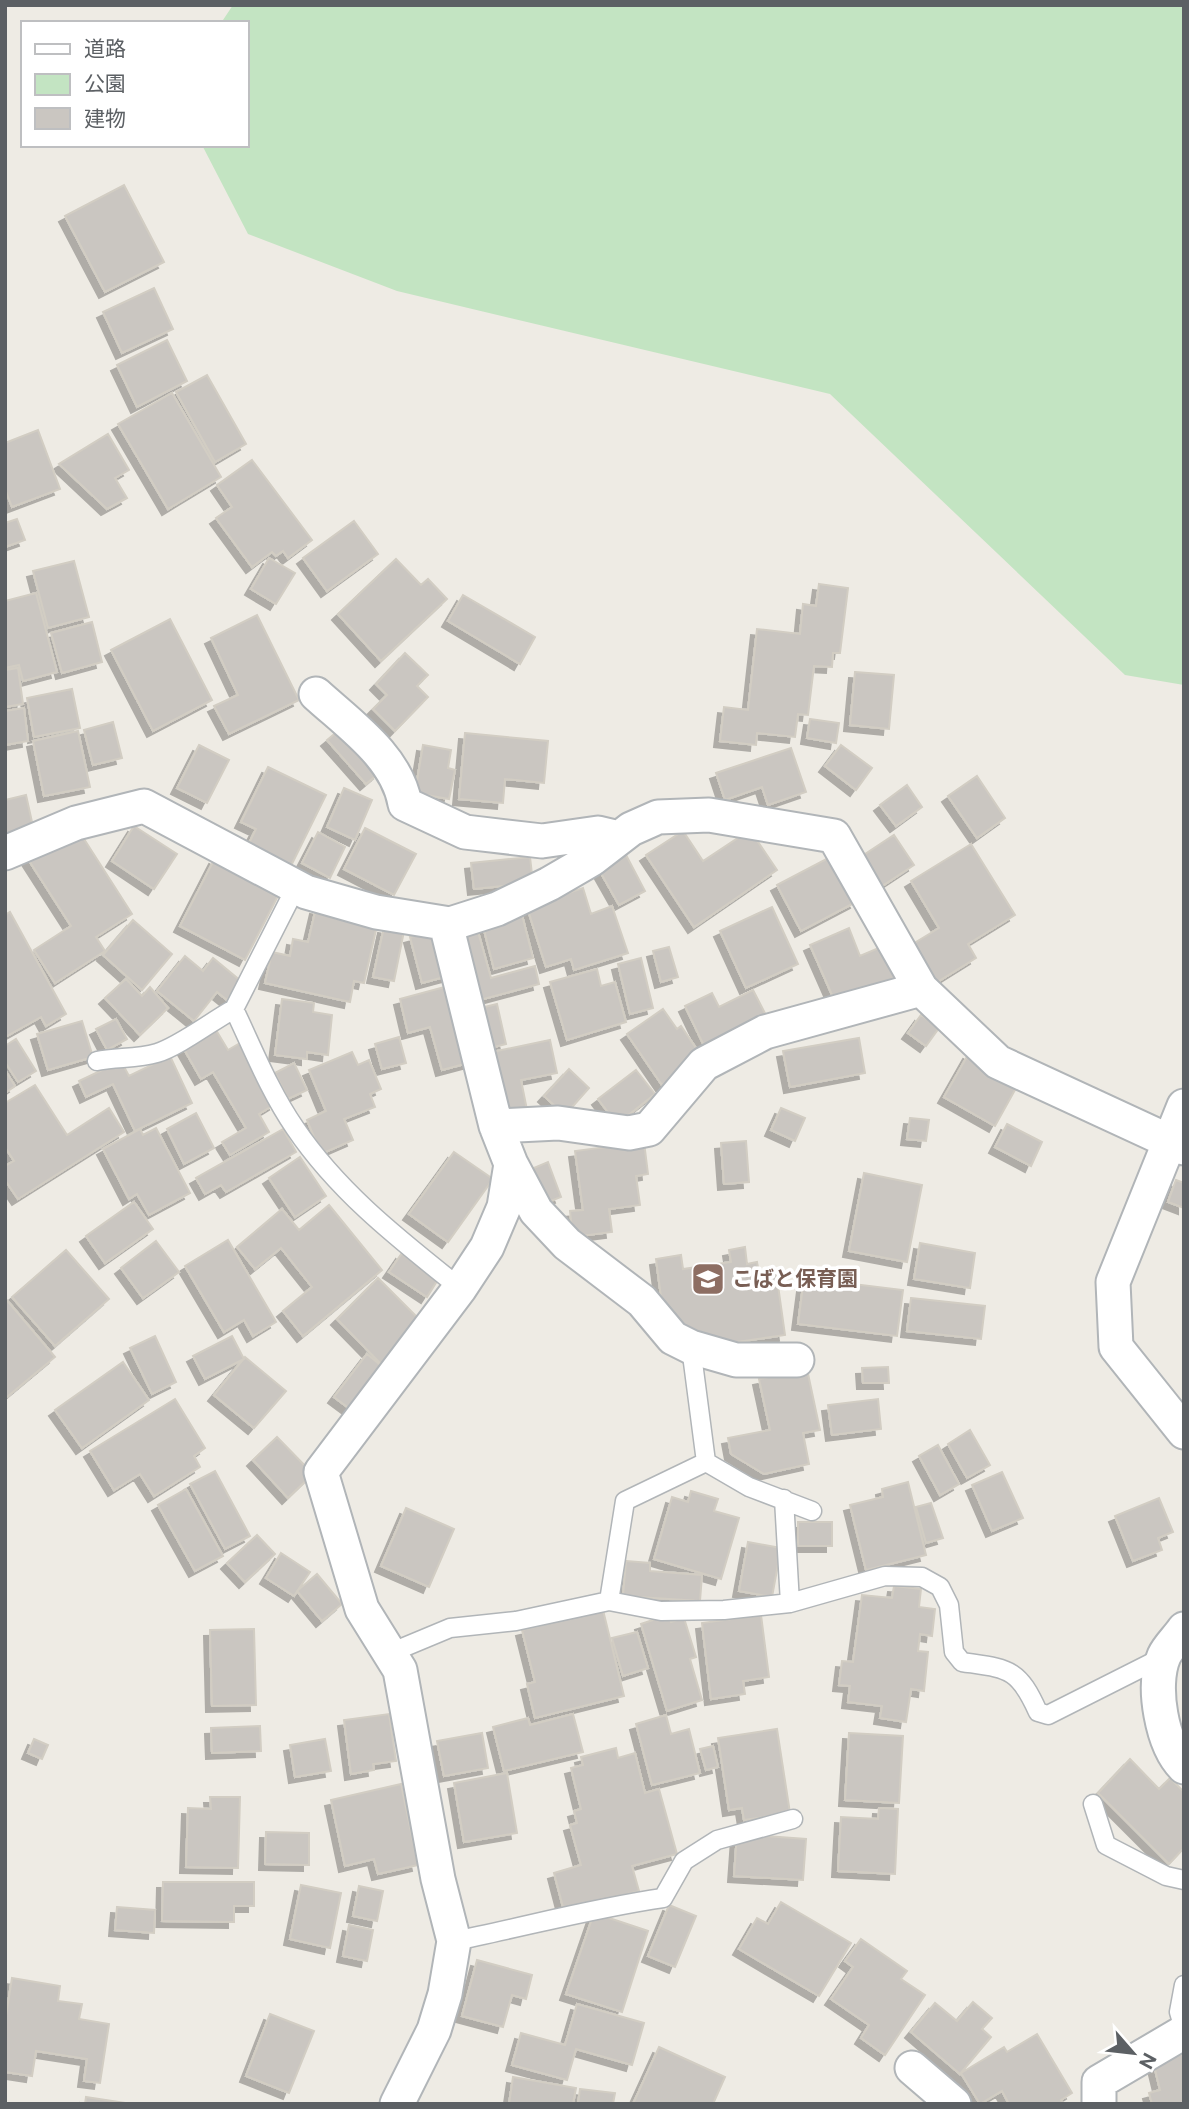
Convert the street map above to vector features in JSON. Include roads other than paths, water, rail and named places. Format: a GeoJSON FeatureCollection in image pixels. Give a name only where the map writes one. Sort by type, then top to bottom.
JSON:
{"type":"FeatureCollection","features":[{"type":"Feature","properties":{"kind":"street"},"geometry":{"type":"LineString","coordinates":[[316,694],[387,762],[401,785],[405,804],[415,810],[465,832],[541,841],[597,833],[619,838]]}},
{"type":"Feature","properties":{"kind":"street"},"geometry":{"type":"LineString","coordinates":[[5,853],[76,822],[144,806],[296,887],[376,912],[446,924],[497,909],[518,899],[592,859],[619,838],[658,817],[709,815],[834,836],[921,989],[998,1062],[1176,1145]]}},
{"type":"Feature","properties":{"kind":"street"},"geometry":{"type":"LineString","coordinates":[[446,924],[496,1126],[511,1164],[536,1211],[567,1244],[642,1301],[673,1338],[691,1347],[736,1360],[797,1360]]}},
{"type":"Feature","properties":{"kind":"street"},"geometry":{"type":"LineString","coordinates":[[496,1126],[558,1123],[629,1133],[649,1129],[704,1064],[765,1032],[921,989]]}},
{"type":"Feature","properties":{"kind":"street"},"geometry":{"type":"LineString","coordinates":[[1184,1106],[1176,1145],[1113,1282],[1116,1347],[1184,1432]]}},
{"type":"Feature","properties":{"kind":"street"},"geometry":{"type":"LineString","coordinates":[[397,2104],[434,2030],[445,1994],[454,1941],[438,1879],[400,1670],[362,1609],[321,1472],[460,1288],[487,1247],[504,1207],[511,1164]]}},
{"type":"Feature","properties":{"kind":"street"},"geometry":{"type":"LineString","coordinates":[[1184,1629],[1163,1657],[1158,1709],[1176,1760],[1184,1767]]}},
{"type":"Feature","properties":{"kind":"street"},"geometry":{"type":"LineString","coordinates":[[1099,2104],[1099,2082],[1184,2030]]}},
{"type":"Feature","properties":{"kind":"street"},"geometry":{"type":"LineString","coordinates":[[912,2068],[954,2104]]}},
{"type":"Feature","properties":{"kind":"lane"},"geometry":{"type":"LineString","coordinates":[[97,1061],[117,1057],[138,1058],[160,1052],[234,1009],[296,887]]}},
{"type":"Feature","properties":{"kind":"lane"},"geometry":{"type":"LineString","coordinates":[[234,1009],[294,1127],[323,1166],[359,1204],[460,1288]]}},
{"type":"Feature","properties":{"kind":"lane"},"geometry":{"type":"LineString","coordinates":[[691,1347],[706,1461]]}},
{"type":"Feature","properties":{"kind":"lane"},"geometry":{"type":"LineString","coordinates":[[706,1461],[749,1487],[812,1511]]}},
{"type":"Feature","properties":{"kind":"lane"},"geometry":{"type":"LineString","coordinates":[[609,1601],[625,1500],[706,1461]]}},
{"type":"Feature","properties":{"kind":"lane"},"geometry":{"type":"LineString","coordinates":[[783,1499],[790,1603]]}},
{"type":"Feature","properties":{"kind":"lane"},"geometry":{"type":"LineString","coordinates":[[390,1653],[450,1628],[516,1621],[609,1601],[661,1611],[724,1610],[790,1603],[885,1576],[922,1577],[940,1587],[949,1605],[954,1652],[962,1662],[999,1667],[1020,1678],[1038,1712],[1048,1715],[1163,1657]]}},
{"type":"Feature","properties":{"kind":"lane"},"geometry":{"type":"LineString","coordinates":[[1093,1804],[1106,1845],[1166,1876],[1184,1880]]}},
{"type":"Feature","properties":{"kind":"lane"},"geometry":{"type":"LineString","coordinates":[[454,1941],[559,1920],[605,1906],[663,1898],[684,1861],[717,1840],[793,1819]]}},
{"type":"Feature","properties":{"kind":"lane"},"geometry":{"type":"LineString","coordinates":[[1184,1985],[1179,2012],[1184,2030]]}},
{"type":"Feature","properties":{"kind":"place","name":"こばと保育園"},"geometry":{"type":"Point","coordinates":[708,1279]}}]}
